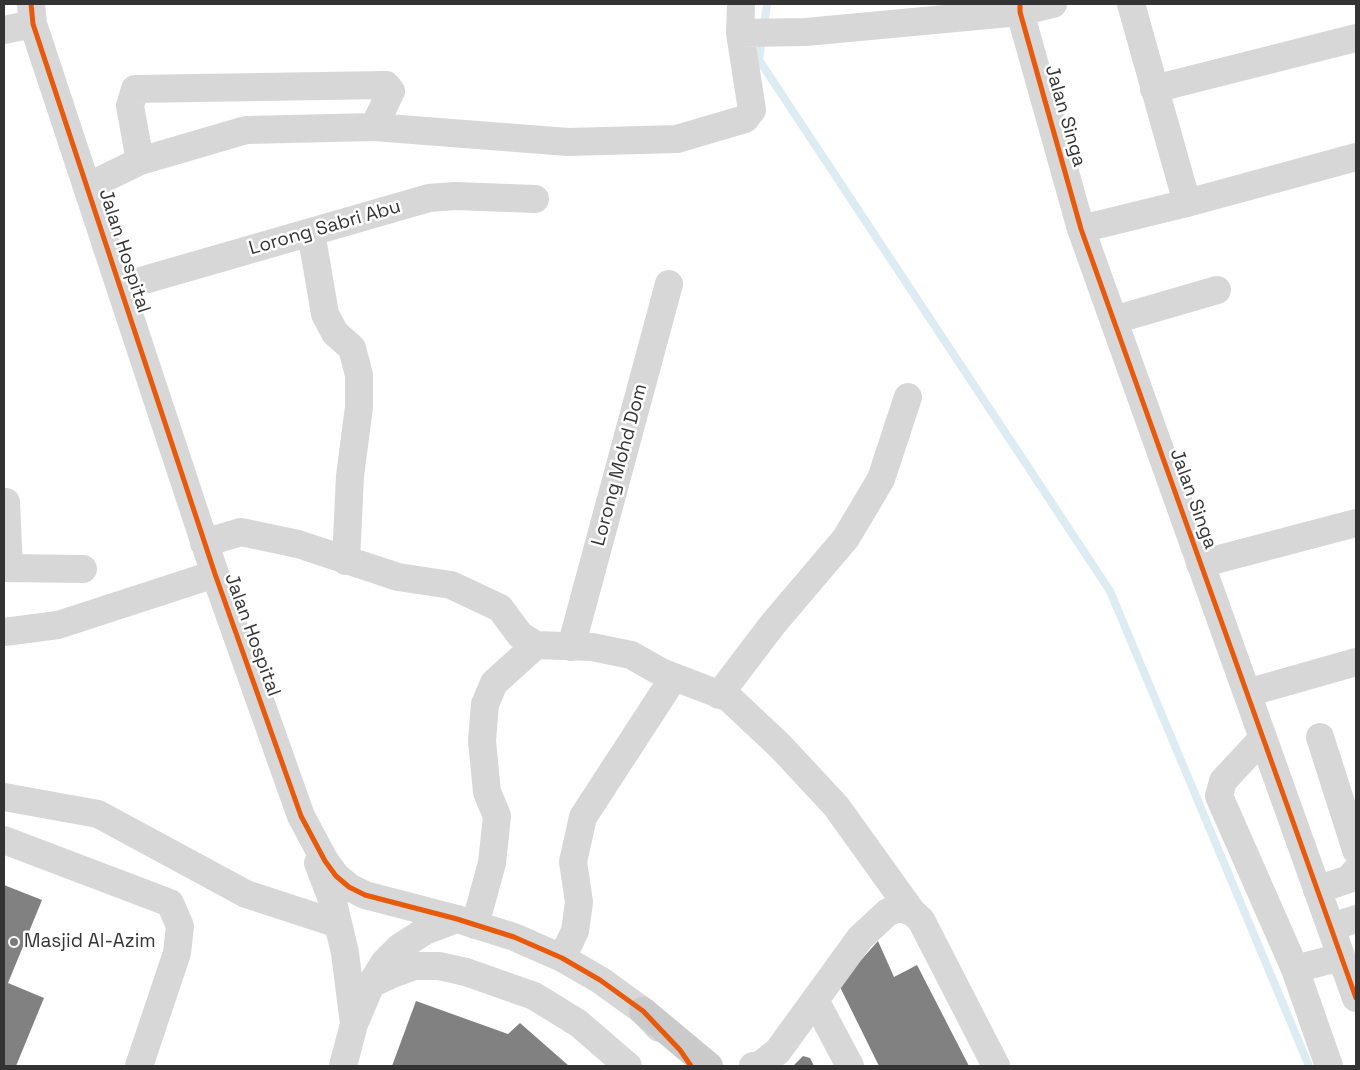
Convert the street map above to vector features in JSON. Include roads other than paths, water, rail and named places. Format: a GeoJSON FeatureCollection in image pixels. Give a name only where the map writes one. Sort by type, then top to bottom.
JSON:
{"type":"FeatureCollection","features":[{"type":"Feature","properties":{"kind":"main road"},"geometry":{"type":"LineString","coordinates":[[643,1011],[708,1065]]}},
{"type":"Feature","properties":{"kind":"street"},"geometry":{"type":"LineString","coordinates":[[87,187],[140,160],[246,130],[374,127],[568,142],[678,139],[745,119],[752,110],[741,4]]}},
{"type":"Feature","properties":{"kind":"street"},"geometry":{"type":"LineString","coordinates":[[745,32],[806,32],[1053,4]]}},
{"type":"Feature","properties":{"kind":"street"},"geometry":{"type":"LineString","coordinates":[[1131,4],[1187,203]]}},
{"type":"Feature","properties":{"kind":"street","name":"Jalan Singa"},"geometry":{"type":"LineString","coordinates":[[1020,8],[1080,228],[1356,998]]}},
{"type":"Feature","properties":{"kind":"street"},"geometry":{"type":"LineString","coordinates":[[4,30],[32,14]]}},
{"type":"Feature","properties":{"kind":"street","name":"Jalan Hospital"},"geometry":{"type":"LineString","coordinates":[[32,14],[204,543],[301,816],[326,861],[336,876],[365,895],[514,937],[562,958],[600,980],[643,1011]]}},
{"type":"Feature","properties":{"kind":"street"},"geometry":{"type":"LineString","coordinates":[[1154,89],[1356,38]]}},
{"type":"Feature","properties":{"kind":"street"},"geometry":{"type":"LineString","coordinates":[[140,160],[130,106],[135,89],[386,85],[391,91],[374,127]]}},
{"type":"Feature","properties":{"kind":"street"},"geometry":{"type":"LineString","coordinates":[[1080,228],[1187,203],[1356,157]]}},
{"type":"Feature","properties":{"kind":"street","name":"Lorong Sabri Abu"},"geometry":{"type":"LineString","coordinates":[[120,287],[429,198],[455,196],[535,199]]}},
{"type":"Feature","properties":{"kind":"street"},"geometry":{"type":"LineString","coordinates":[[311,232],[325,314],[335,333],[352,348],[359,375],[359,407],[350,476],[346,561]]}},
{"type":"Feature","properties":{"kind":"street","name":"Lorong Mohd Dom"},"geometry":{"type":"LineString","coordinates":[[571,647],[669,284]]}},
{"type":"Feature","properties":{"kind":"street"},"geometry":{"type":"LineString","coordinates":[[1114,320],[1217,290]]}},
{"type":"Feature","properties":{"kind":"street"},"geometry":{"type":"LineString","coordinates":[[720,695],[773,624],[846,538],[882,479],[908,397]]}},
{"type":"Feature","properties":{"kind":"street"},"geometry":{"type":"LineString","coordinates":[[6,502],[6,568],[83,569]]}},
{"type":"Feature","properties":{"kind":"street"},"geometry":{"type":"LineString","coordinates":[[1200,564],[1356,523]]}},
{"type":"Feature","properties":{"kind":"street"},"geometry":{"type":"LineString","coordinates":[[204,543],[241,532],[298,544],[398,577],[451,585],[500,608],[520,635],[536,645],[592,647],[631,655],[661,672],[728,698],[780,746],[836,806],[912,912],[921,920],[996,1066]]}},
{"type":"Feature","properties":{"kind":"street"},"geometry":{"type":"LineString","coordinates":[[4,632],[16,632],[58,625],[215,574]]}},
{"type":"Feature","properties":{"kind":"street"},"geometry":{"type":"LineString","coordinates":[[343,1066],[354,1024],[371,984],[384,963],[400,947],[425,931],[466,922],[492,863],[497,816],[487,792],[482,741],[485,704],[494,683],[536,645]]}},
{"type":"Feature","properties":{"kind":"street"},"geometry":{"type":"LineString","coordinates":[[1247,693],[1356,662]]}},
{"type":"Feature","properties":{"kind":"street"},"geometry":{"type":"LineString","coordinates":[[562,958],[575,931],[579,902],[573,862],[584,817],[674,677]]}},
{"type":"Feature","properties":{"kind":"street"},"geometry":{"type":"LineString","coordinates":[[1320,737],[1356,850]]}},
{"type":"Feature","properties":{"kind":"street"},"geometry":{"type":"LineString","coordinates":[[1263,738],[1223,781],[1220,796],[1295,968],[1329,1066]]}},
{"type":"Feature","properties":{"kind":"street"},"geometry":{"type":"LineString","coordinates":[[4,796],[98,814],[246,894],[338,924]]}},
{"type":"Feature","properties":{"kind":"street"},"geometry":{"type":"LineString","coordinates":[[301,816],[333,902],[345,952],[354,1024]]}},
{"type":"Feature","properties":{"kind":"street"},"geometry":{"type":"LineString","coordinates":[[4,840],[170,903],[180,926],[177,952],[139,1066]]}},
{"type":"Feature","properties":{"kind":"street"},"geometry":{"type":"LineString","coordinates":[[1317,890],[1349,879],[1356,872]]}},
{"type":"Feature","properties":{"kind":"street"},"geometry":{"type":"LineString","coordinates":[[753,1066],[760,1066],[774,1059],[860,938],[888,912],[900,908],[912,912]]}},
{"type":"Feature","properties":{"kind":"street"},"geometry":{"type":"LineString","coordinates":[[1331,927],[1356,919]]}},
{"type":"Feature","properties":{"kind":"street"},"geometry":{"type":"LineString","coordinates":[[1295,968],[1342,957]]}},
{"type":"Feature","properties":{"kind":"street"},"geometry":{"type":"LineString","coordinates":[[371,984],[414,966],[439,966],[466,972],[534,996],[578,1023],[628,1066]]}},
{"type":"Feature","properties":{"kind":"street"},"geometry":{"type":"LineString","coordinates":[[815,1000],[850,1066]]}},
{"type":"Feature","properties":{"kind":"waterway"},"geometry":{"type":"LineString","coordinates":[[767,4],[759,60],[1110,591],[1309,1066]]}},
{"type":"Feature","properties":{"kind":"place","name":"Masjid Al-Azim"},"geometry":{"type":"Point","coordinates":[14,942]}}]}
